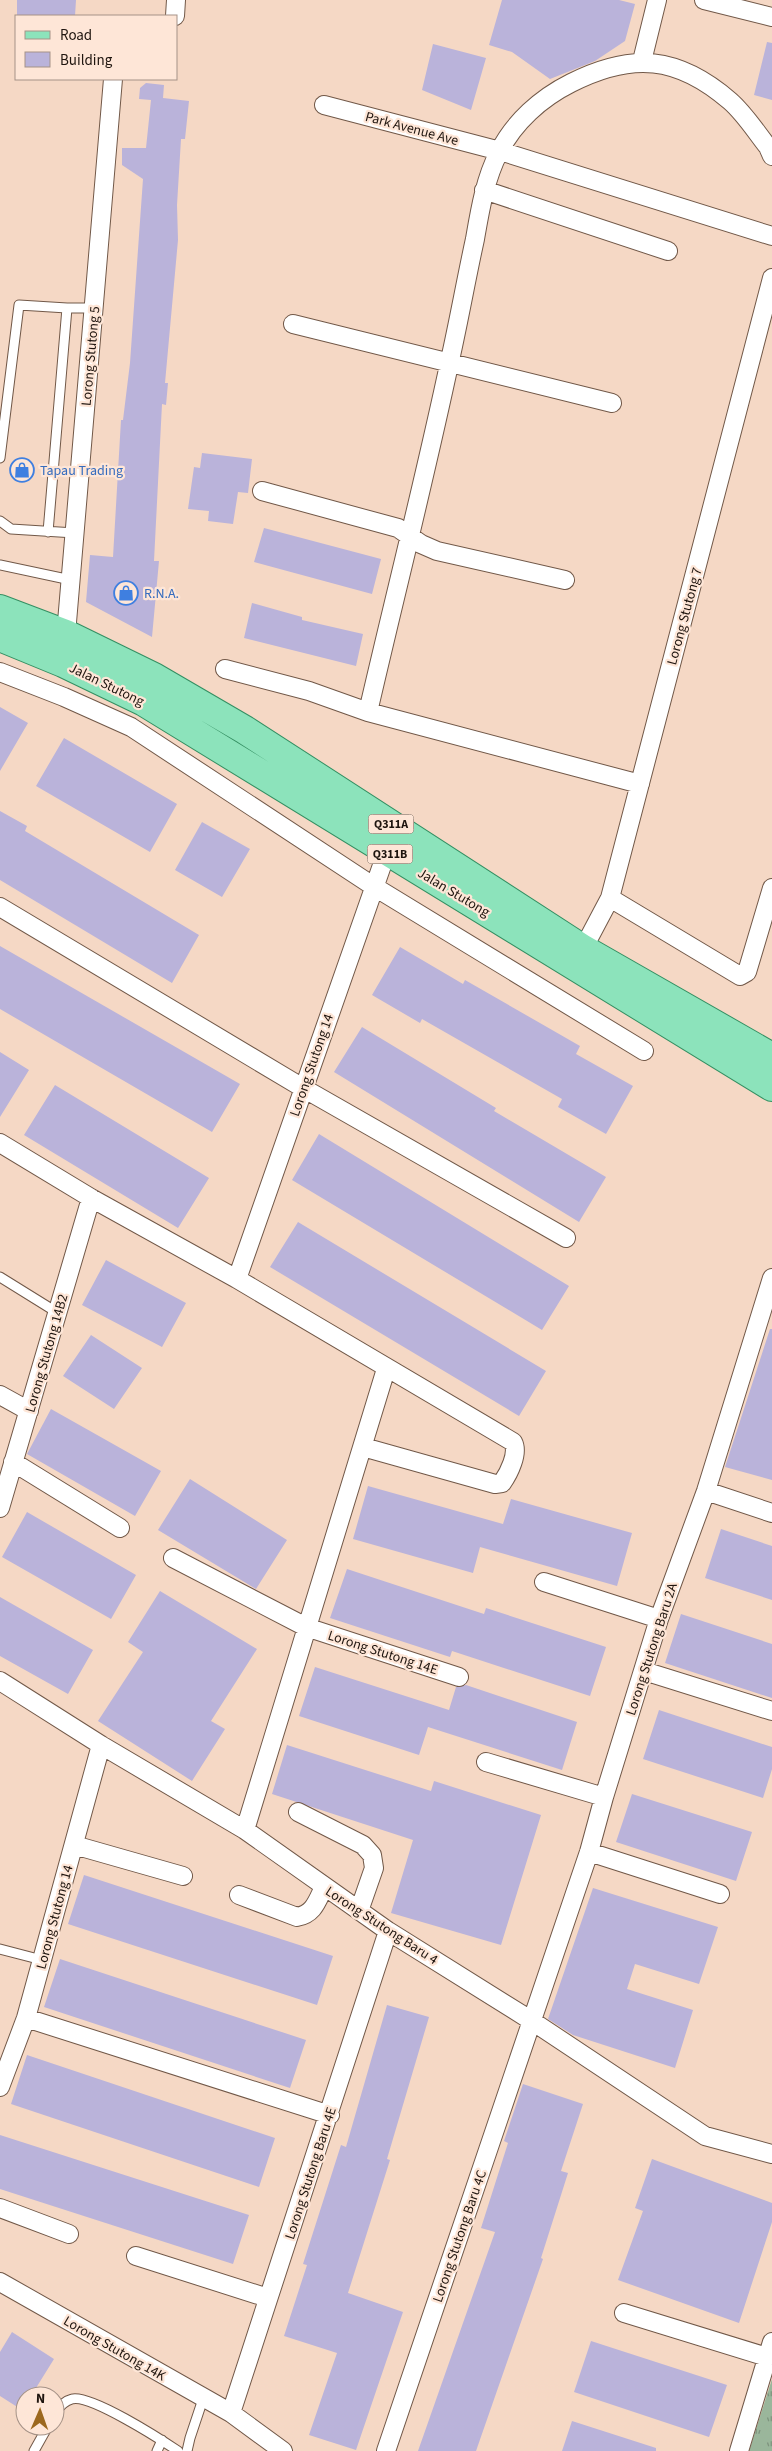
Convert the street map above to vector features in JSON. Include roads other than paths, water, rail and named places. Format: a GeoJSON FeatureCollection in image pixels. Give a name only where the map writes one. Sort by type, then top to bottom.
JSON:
{"type":"FeatureCollection","features":[{"type":"Feature","properties":{"kind":"main road","name":"Jalan Stutong"},"geometry":{"type":"LineString","coordinates":[[0,609],[66,634],[154,677],[245,730],[583,948],[772,1057]]}},
{"type":"Feature","properties":{"kind":"main road","name":"Jalan Stutong"},"geometry":{"type":"LineString","coordinates":[[0,637],[63,663],[144,702],[772,1087]]}},
{"type":"Feature","properties":{"kind":"street"},"geometry":{"type":"LineString","coordinates":[[175,15],[176,0]]}},
{"type":"Feature","properties":{"kind":"street"},"geometry":{"type":"LineString","coordinates":[[642,61],[657,0]]}},
{"type":"Feature","properties":{"kind":"street"},"geometry":{"type":"LineString","coordinates":[[704,0],[772,17]]}},
{"type":"Feature","properties":{"kind":"street"},"geometry":{"type":"LineString","coordinates":[[368,712],[450,362],[484,190],[500,151],[521,120],[546,98],[592,73],[606,68],[642,61],[662,64],[708,85],[732,102],[768,147],[772,156]]}},
{"type":"Feature","properties":{"kind":"street","name":"Lorong Stutong 5"},"geometry":{"type":"LineString","coordinates":[[66,634],[113,80]]}},
{"type":"Feature","properties":{"kind":"street","name":"Park Avenue Ave"},"geometry":{"type":"LineString","coordinates":[[324,104],[500,151],[772,236]]}},
{"type":"Feature","properties":{"kind":"street"},"geometry":{"type":"LineString","coordinates":[[484,190],[668,250]]}},
{"type":"Feature","properties":{"kind":"street","name":"Lorong Stutong 7"},"geometry":{"type":"LineString","coordinates":[[583,948],[610,898],[772,278]]}},
{"type":"Feature","properties":{"kind":"street"},"geometry":{"type":"LineString","coordinates":[[293,324],[612,403]]}},
{"type":"Feature","properties":{"kind":"street"},"geometry":{"type":"LineString","coordinates":[[262,491],[398,528],[408,536],[437,551],[565,580]]}},
{"type":"Feature","properties":{"kind":"street"},"geometry":{"type":"LineString","coordinates":[[225,669],[309,691],[368,712],[640,784]]}},
{"type":"Feature","properties":{"kind":"street"},"geometry":{"type":"LineString","coordinates":[[0,672],[64,697],[131,727],[373,886],[644,1051]]}},
{"type":"Feature","properties":{"kind":"street","name":"Lorong Stutong 14"},"geometry":{"type":"LineString","coordinates":[[237,1279],[373,886],[387,851]]}},
{"type":"Feature","properties":{"kind":"street"},"geometry":{"type":"LineString","coordinates":[[610,898],[740,976],[747,972],[772,888]]}},
{"type":"Feature","properties":{"kind":"street"},"geometry":{"type":"LineString","coordinates":[[0,907],[303,1088],[566,1238]]}},
{"type":"Feature","properties":{"kind":"street"},"geometry":{"type":"LineString","coordinates":[[0,1143],[91,1198],[237,1279],[386,1369],[513,1442],[516,1452],[506,1477],[502,1483],[495,1484],[363,1447]]}},
{"type":"Feature","properties":{"kind":"street","name":"Lorong Stutong 14B2"},"geometry":{"type":"LineString","coordinates":[[0,1508],[91,1198]]}},
{"type":"Feature","properties":{"kind":"street","name":"Lorong Stutong Baru 2A"},"geometry":{"type":"LineString","coordinates":[[532,2021],[589,1852],[659,1619],[706,1491],[772,1278]]}},
{"type":"Feature","properties":{"kind":"street"},"geometry":{"type":"LineString","coordinates":[[245,1830],[386,1369]]}},
{"type":"Feature","properties":{"kind":"street"},"geometry":{"type":"LineString","coordinates":[[0,1395],[29,1411]]}},
{"type":"Feature","properties":{"kind":"street"},"geometry":{"type":"LineString","coordinates":[[13,1462],[120,1528]]}},
{"type":"Feature","properties":{"kind":"street"},"geometry":{"type":"LineString","coordinates":[[706,1491],[772,1512]]}},
{"type":"Feature","properties":{"kind":"street","name":"Lorong Stutong 14E"},"geometry":{"type":"LineString","coordinates":[[173,1558],[306,1627],[460,1677]]}},
{"type":"Feature","properties":{"kind":"street"},"geometry":{"type":"LineString","coordinates":[[544,1582],[659,1619]]}},
{"type":"Feature","properties":{"kind":"street"},"geometry":{"type":"LineString","coordinates":[[644,1670],[772,1710]]}},
{"type":"Feature","properties":{"kind":"street","name":"Lorong Stutong Baru 4"},"geometry":{"type":"LineString","coordinates":[[0,1680],[101,1745],[245,1830],[388,1932],[532,2021],[705,2136],[772,2154]]}},
{"type":"Feature","properties":{"kind":"street","name":"Lorong Stutong 14"},"geometry":{"type":"LineString","coordinates":[[0,2087],[26,2018],[101,1745]]}},
{"type":"Feature","properties":{"kind":"street"},"geometry":{"type":"LineString","coordinates":[[486,1762],[604,1797]]}},
{"type":"Feature","properties":{"kind":"street"},"geometry":{"type":"LineString","coordinates":[[298,1812],[363,1845],[372,1855],[374,1868],[359,1911]]}},
{"type":"Feature","properties":{"kind":"street"},"geometry":{"type":"LineString","coordinates":[[74,1845],[183,1876]]}},
{"type":"Feature","properties":{"kind":"street"},"geometry":{"type":"LineString","coordinates":[[589,1852],[720,1894]]}},
{"type":"Feature","properties":{"kind":"street"},"geometry":{"type":"LineString","coordinates":[[239,1895],[297,1918],[307,1916],[313,1910],[324,1887]]}},
{"type":"Feature","properties":{"kind":"street","name":"Lorong Stutong Baru 4E"},"geometry":{"type":"LineString","coordinates":[[231,2413],[330,2115],[388,1932]]}},
{"type":"Feature","properties":{"kind":"street"},"geometry":{"type":"LineString","coordinates":[[26,2018],[330,2115]]}},
{"type":"Feature","properties":{"kind":"street","name":"Lorong Stutong Baru 4C"},"geometry":{"type":"LineString","coordinates":[[386,2451],[532,2021]]}},
{"type":"Feature","properties":{"kind":"street"},"geometry":{"type":"LineString","coordinates":[[0,2208],[69,2234]]}},
{"type":"Feature","properties":{"kind":"street"},"geometry":{"type":"LineString","coordinates":[[136,2256],[268,2298]]}},
{"type":"Feature","properties":{"kind":"street","name":"Lorong Stutong 14K"},"geometry":{"type":"LineString","coordinates":[[0,2282],[203,2399],[231,2413],[283,2451]]}},
{"type":"Feature","properties":{"kind":"street"},"geometry":{"type":"LineString","coordinates":[[624,2313],[770,2350],[739,2451]]}},
{"type":"Feature","properties":{"kind":"lane"},"geometry":{"type":"LineString","coordinates":[[0,458],[18,305],[94,308]]}},
{"type":"Feature","properties":{"kind":"lane"},"geometry":{"type":"LineString","coordinates":[[48,532],[67,308]]}},
{"type":"Feature","properties":{"kind":"lane"},"geometry":{"type":"LineString","coordinates":[[0,521],[11,529],[75,533]]}},
{"type":"Feature","properties":{"kind":"lane"},"geometry":{"type":"LineString","coordinates":[[0,565],[71,580]]}},
{"type":"Feature","properties":{"kind":"lane"},"geometry":{"type":"LineString","coordinates":[[0,1277],[58,1313]]}},
{"type":"Feature","properties":{"kind":"lane"},"geometry":{"type":"LineString","coordinates":[[0,1948],[42,1960]]}},
{"type":"Feature","properties":{"kind":"lane"},"geometry":{"type":"LineString","coordinates":[[65,2402],[72,2398],[90,2401],[162,2440],[178,2451]]}},
{"type":"Feature","properties":{"kind":"lane"},"geometry":{"type":"LineString","coordinates":[[187,2451],[203,2399]]}},
{"type":"Feature","properties":{"kind":"lane"},"geometry":{"type":"LineString","coordinates":[[34,2451],[42,2436]]}},
{"type":"Feature","properties":{"kind":"lane"},"geometry":{"type":"LineString","coordinates":[[157,2451],[162,2440]]}},
{"type":"Feature","properties":{"kind":"place","name":"Tapau Trading"},"geometry":{"type":"Point","coordinates":[22,470]}},
{"type":"Feature","properties":{"kind":"place","name":"R.N.A."},"geometry":{"type":"Point","coordinates":[126,593]}}]}
